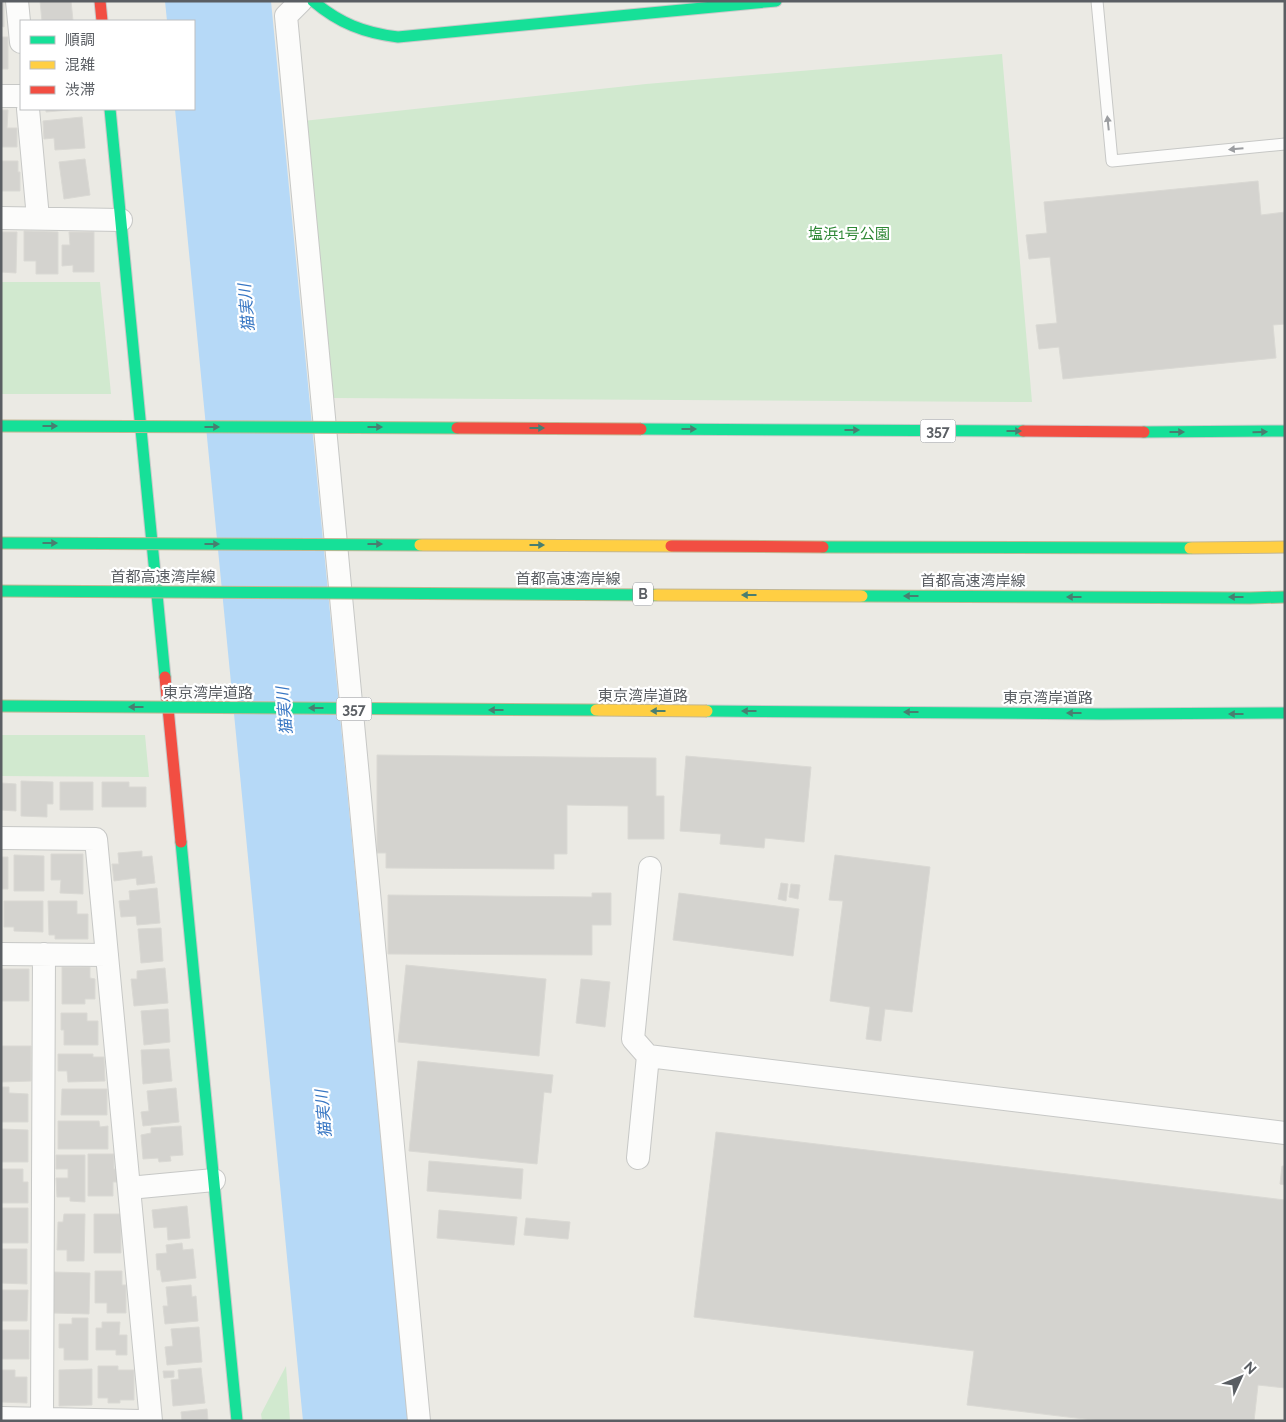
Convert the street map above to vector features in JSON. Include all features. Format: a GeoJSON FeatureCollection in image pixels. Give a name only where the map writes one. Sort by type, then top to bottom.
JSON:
{"type":"FeatureCollection","features":[{"type":"Feature","properties":{"kind":"main road"},"geometry":{"type":"LineString","coordinates":[[100,1],[102,20]]}},
{"type":"Feature","properties":{"kind":"main road"},"geometry":{"type":"LineString","coordinates":[[313,1],[340,21],[358,30],[398,37],[735,3],[776,1]]}},
{"type":"Feature","properties":{"kind":"main road"},"geometry":{"type":"LineString","coordinates":[[110,110],[238,1421]]}},
{"type":"Feature","properties":{"kind":"main road","name":"357"},"geometry":{"type":"LineString","coordinates":[[1,426],[1285,432]]}},
{"type":"Feature","properties":{"kind":"main road"},"geometry":{"type":"LineString","coordinates":[[1,543],[1285,547]]}},
{"type":"Feature","properties":{"kind":"main road","name":"首都高速湾岸線"},"geometry":{"type":"LineString","coordinates":[[1,591],[1285,597]]}},
{"type":"Feature","properties":{"kind":"main road","name":"東京湾岸道路"},"geometry":{"type":"LineString","coordinates":[[1,706],[1111,714],[1285,713]]}},
{"type":"Feature","properties":{"kind":"street"},"geometry":{"type":"LineString","coordinates":[[17,1],[20,32]]}},
{"type":"Feature","properties":{"kind":"street"},"geometry":{"type":"LineString","coordinates":[[301,1],[286,16],[419,1421]]}},
{"type":"Feature","properties":{"kind":"street"},"geometry":{"type":"LineString","coordinates":[[1,96],[20,96]]}},
{"type":"Feature","properties":{"kind":"street"},"geometry":{"type":"LineString","coordinates":[[28,110],[38,218]]}},
{"type":"Feature","properties":{"kind":"street"},"geometry":{"type":"LineString","coordinates":[[1,218],[121,220]]}},
{"type":"Feature","properties":{"kind":"street"},"geometry":{"type":"LineString","coordinates":[[1,838],[96,839],[151,1421]]}},
{"type":"Feature","properties":{"kind":"street"},"geometry":{"type":"LineString","coordinates":[[650,868],[633,1039],[648,1056],[1285,1133]]}},
{"type":"Feature","properties":{"kind":"street"},"geometry":{"type":"LineString","coordinates":[[1,954],[107,955]]}},
{"type":"Feature","properties":{"kind":"street"},"geometry":{"type":"LineString","coordinates":[[42,1419],[44,954]]}},
{"type":"Feature","properties":{"kind":"street"},"geometry":{"type":"LineString","coordinates":[[638,1158],[648,1056]]}},
{"type":"Feature","properties":{"kind":"street"},"geometry":{"type":"LineString","coordinates":[[129,1188],[214,1180]]}},
{"type":"Feature","properties":{"kind":"street"},"geometry":{"type":"LineString","coordinates":[[1,1418],[141,1421]]}},
{"type":"Feature","properties":{"kind":"lane"},"geometry":{"type":"LineString","coordinates":[[1096,1],[1112,161],[1285,144]]}},
{"type":"Feature","properties":{"kind":"green space","name":"塩浜1号公園"},"geometry":{"type":"Polygon","coordinates":[[[1002,54],[1032,402],[332,398],[303,121],[646,84],[1002,54]]]}},
{"type":"Feature","properties":{"kind":"green space"},"geometry":{"type":"Polygon","coordinates":[[[1,282],[100,282],[111,394],[1,394],[1,282]]]}},
{"type":"Feature","properties":{"kind":"green space"},"geometry":{"type":"Polygon","coordinates":[[[1,735],[145,735],[149,777],[1,776],[1,735]]]}},
{"type":"Feature","properties":{"kind":"green space"},"geometry":{"type":"Polygon","coordinates":[[[286,1366],[290,1421],[262,1421],[261,1414],[286,1366]]]}},
{"type":"Feature","properties":{"kind":"water","name":"猫実川"},"geometry":{"type":"Polygon","coordinates":[[[165,1],[271,1],[408,1421],[303,1421],[175,110],[195,110],[195,20],[167,20],[165,1]]]}},
{"type":"Feature","properties":{"kind":"building"},"geometry":{"type":"Polygon","coordinates":[[[1,1],[4,1],[4,27],[1,26],[1,1]]]}},
{"type":"Feature","properties":{"kind":"building"},"geometry":{"type":"Polygon","coordinates":[[[40,1],[71,1],[73,20],[42,20],[40,1]]]}},
{"type":"Feature","properties":{"kind":"building"},"geometry":{"type":"Polygon","coordinates":[[[1,37],[8,37],[8,69],[1,69],[1,37]]]}},
{"type":"Feature","properties":{"kind":"building"},"geometry":{"type":"Polygon","coordinates":[[[1,110],[8,110],[7,128],[17,128],[17,147],[1,147],[1,110]]]}},
{"type":"Feature","properties":{"kind":"building"},"geometry":{"type":"Polygon","coordinates":[[[46,110],[69,110],[46,112],[46,110]]]}},
{"type":"Feature","properties":{"kind":"building"},"geometry":{"type":"Polygon","coordinates":[[[82,117],[85,148],[55,150],[54,138],[44,139],[43,121],[82,117]]]}},
{"type":"Feature","properties":{"kind":"building"},"geometry":{"type":"Polygon","coordinates":[[[85,159],[90,195],[64,199],[59,162],[85,159]]]}},
{"type":"Feature","properties":{"kind":"building"},"geometry":{"type":"Polygon","coordinates":[[[1,161],[18,161],[20,191],[1,191],[1,161]]]}},
{"type":"Feature","properties":{"kind":"building"},"geometry":{"type":"Polygon","coordinates":[[[1258,181],[1261,215],[1285,212],[1285,324],[1273,325],[1276,358],[1063,379],[1059,347],[1039,349],[1036,325],[1057,323],[1050,257],[1029,259],[1026,235],[1047,233],[1044,202],[1258,181]]]}},
{"type":"Feature","properties":{"kind":"building"},"geometry":{"type":"Polygon","coordinates":[[[24,231],[58,232],[58,274],[36,274],[36,261],[24,261],[24,231]]]}},
{"type":"Feature","properties":{"kind":"building"},"geometry":{"type":"Polygon","coordinates":[[[1,232],[17,232],[16,273],[1,272],[1,232]]]}},
{"type":"Feature","properties":{"kind":"building"},"geometry":{"type":"Polygon","coordinates":[[[69,232],[94,232],[94,272],[73,272],[73,265],[62,266],[62,245],[70,245],[69,232]]]}},
{"type":"Feature","properties":{"kind":"building"},"geometry":{"type":"Polygon","coordinates":[[[377,755],[656,758],[656,796],[664,796],[664,839],[628,839],[628,806],[567,805],[567,854],[554,854],[554,869],[386,868],[386,853],[377,853],[377,755]]]}},
{"type":"Feature","properties":{"kind":"building"},"geometry":{"type":"Polygon","coordinates":[[[686,756],[811,767],[804,842],[765,838],[764,848],[720,844],[721,834],[680,831],[686,756]]]}},
{"type":"Feature","properties":{"kind":"building"},"geometry":{"type":"Polygon","coordinates":[[[21,781],[53,782],[53,804],[47,804],[47,817],[21,816],[21,781]]]}},
{"type":"Feature","properties":{"kind":"building"},"geometry":{"type":"Polygon","coordinates":[[[60,782],[93,782],[93,810],[60,810],[60,782]]]}},
{"type":"Feature","properties":{"kind":"building"},"geometry":{"type":"Polygon","coordinates":[[[102,782],[129,782],[129,787],[146,787],[146,807],[102,807],[102,782]]]}},
{"type":"Feature","properties":{"kind":"building"},"geometry":{"type":"Polygon","coordinates":[[[1,783],[16,784],[16,811],[1,810],[1,783]]]}},
{"type":"Feature","properties":{"kind":"building"},"geometry":{"type":"Polygon","coordinates":[[[142,851],[142,857],[152,856],[155,883],[137,885],[136,878],[114,881],[112,864],[119,864],[118,853],[142,851]]]}},
{"type":"Feature","properties":{"kind":"building"},"geometry":{"type":"Polygon","coordinates":[[[51,854],[83,854],[83,894],[60,893],[61,880],[51,880],[51,854]]]}},
{"type":"Feature","properties":{"kind":"building"},"geometry":{"type":"Polygon","coordinates":[[[14,855],[44,856],[44,891],[14,891],[14,855]]]}},
{"type":"Feature","properties":{"kind":"building"},"geometry":{"type":"Polygon","coordinates":[[[835,855],[930,867],[912,1012],[885,1009],[881,1041],[866,1039],[870,1007],[830,1001],[843,901],[829,900],[835,855]]]}},
{"type":"Feature","properties":{"kind":"building"},"geometry":{"type":"Polygon","coordinates":[[[1,857],[8,857],[8,889],[1,889],[1,857]]]}},
{"type":"Feature","properties":{"kind":"building"},"geometry":{"type":"Polygon","coordinates":[[[781,883],[788,884],[786,901],[778,899],[781,883]]]}},
{"type":"Feature","properties":{"kind":"building"},"geometry":{"type":"Polygon","coordinates":[[[791,884],[800,885],[798,899],[789,897],[791,884]]]}},
{"type":"Feature","properties":{"kind":"building"},"geometry":{"type":"Polygon","coordinates":[[[157,888],[160,923],[137,925],[136,916],[121,917],[119,901],[130,900],[129,891],[157,888]]]}},
{"type":"Feature","properties":{"kind":"building"},"geometry":{"type":"Polygon","coordinates":[[[592,893],[611,893],[611,925],[592,925],[592,955],[388,954],[388,895],[592,897],[592,893]]]}},
{"type":"Feature","properties":{"kind":"building"},"geometry":{"type":"Polygon","coordinates":[[[679,893],[799,909],[793,956],[673,940],[679,893]]]}},
{"type":"Feature","properties":{"kind":"building"},"geometry":{"type":"Polygon","coordinates":[[[4,901],[43,901],[43,932],[14,931],[14,927],[4,927],[4,901]]]}},
{"type":"Feature","properties":{"kind":"building"},"geometry":{"type":"Polygon","coordinates":[[[48,901],[77,901],[77,914],[88,914],[88,939],[55,939],[55,935],[49,935],[48,901]]]}},
{"type":"Feature","properties":{"kind":"building"},"geometry":{"type":"Polygon","coordinates":[[[161,928],[163,961],[141,963],[138,929],[161,928]]]}},
{"type":"Feature","properties":{"kind":"building"},"geometry":{"type":"Polygon","coordinates":[[[406,965],[546,979],[539,1056],[398,1042],[406,965]]]}},
{"type":"Feature","properties":{"kind":"building"},"geometry":{"type":"Polygon","coordinates":[[[62,967],[90,967],[90,978],[95,979],[95,999],[85,999],[85,1004],[62,1004],[62,967]]]}},
{"type":"Feature","properties":{"kind":"building"},"geometry":{"type":"Polygon","coordinates":[[[165,968],[168,1003],[134,1006],[131,979],[137,979],[137,971],[165,968]]]}},
{"type":"Feature","properties":{"kind":"building"},"geometry":{"type":"Polygon","coordinates":[[[1,969],[29,969],[29,1001],[1,1001],[1,969]]]}},
{"type":"Feature","properties":{"kind":"building"},"geometry":{"type":"Polygon","coordinates":[[[581,979],[610,982],[605,1027],[576,1023],[581,979]]]}},
{"type":"Feature","properties":{"kind":"building"},"geometry":{"type":"Polygon","coordinates":[[[168,1009],[170,1042],[144,1045],[141,1011],[168,1009]]]}},
{"type":"Feature","properties":{"kind":"building"},"geometry":{"type":"Polygon","coordinates":[[[61,1013],[87,1013],[87,1021],[98,1021],[98,1045],[64,1045],[64,1030],[61,1030],[61,1013]]]}},
{"type":"Feature","properties":{"kind":"building"},"geometry":{"type":"Polygon","coordinates":[[[1,1046],[31,1046],[31,1081],[1,1082],[1,1046]]]}},
{"type":"Feature","properties":{"kind":"building"},"geometry":{"type":"Polygon","coordinates":[[[169,1049],[172,1081],[143,1084],[141,1050],[169,1049]]]}},
{"type":"Feature","properties":{"kind":"building"},"geometry":{"type":"Polygon","coordinates":[[[58,1054],[93,1054],[93,1057],[104,1057],[105,1081],[68,1082],[67,1071],[58,1071],[58,1054]]]}},
{"type":"Feature","properties":{"kind":"building"},"geometry":{"type":"Polygon","coordinates":[[[418,1061],[553,1075],[551,1093],[544,1092],[537,1164],[409,1151],[418,1061]]]}},
{"type":"Feature","properties":{"kind":"building"},"geometry":{"type":"Polygon","coordinates":[[[1,1087],[9,1087],[9,1093],[28,1094],[28,1122],[1,1122],[1,1087]]]}},
{"type":"Feature","properties":{"kind":"building"},"geometry":{"type":"Polygon","coordinates":[[[176,1088],[179,1122],[143,1126],[141,1112],[149,1111],[147,1091],[176,1088]]]}},
{"type":"Feature","properties":{"kind":"building"},"geometry":{"type":"Polygon","coordinates":[[[62,1089],[107,1089],[107,1115],[61,1115],[62,1089]]]}},
{"type":"Feature","properties":{"kind":"building"},"geometry":{"type":"Polygon","coordinates":[[[58,1121],[99,1121],[100,1127],[108,1126],[108,1149],[58,1149],[58,1121]]]}},
{"type":"Feature","properties":{"kind":"building"},"geometry":{"type":"Polygon","coordinates":[[[181,1126],[183,1155],[170,1156],[171,1161],[159,1162],[158,1158],[143,1159],[141,1135],[151,1133],[151,1128],[181,1126]]]}},
{"type":"Feature","properties":{"kind":"building"},"geometry":{"type":"Polygon","coordinates":[[[1,1129],[28,1130],[28,1162],[1,1162],[1,1129]]]}},
{"type":"Feature","properties":{"kind":"building"},"geometry":{"type":"Polygon","coordinates":[[[716,1132],[1285,1200],[1285,1388],[1258,1385],[1254,1421],[1101,1421],[967,1405],[974,1351],[694,1317],[716,1132]]]}},
{"type":"Feature","properties":{"kind":"building"},"geometry":{"type":"Polygon","coordinates":[[[88,1154],[114,1154],[114,1169],[117,1169],[117,1182],[113,1182],[113,1196],[88,1196],[88,1154]]]}},
{"type":"Feature","properties":{"kind":"building"},"geometry":{"type":"Polygon","coordinates":[[[56,1155],[85,1155],[85,1202],[70,1201],[70,1197],[57,1197],[56,1178],[68,1178],[68,1169],[56,1169],[56,1155]]]}},
{"type":"Feature","properties":{"kind":"building"},"geometry":{"type":"Polygon","coordinates":[[[429,1161],[523,1169],[521,1199],[427,1191],[429,1161]]]}},
{"type":"Feature","properties":{"kind":"building"},"geometry":{"type":"Polygon","coordinates":[[[1282,1166],[1285,1166],[1285,1185],[1280,1184],[1282,1166]]]}},
{"type":"Feature","properties":{"kind":"building"},"geometry":{"type":"Polygon","coordinates":[[[1,1169],[23,1169],[23,1182],[28,1182],[28,1203],[1,1203],[1,1169]]]}},
{"type":"Feature","properties":{"kind":"building"},"geometry":{"type":"Polygon","coordinates":[[[187,1206],[190,1238],[168,1240],[167,1227],[154,1228],[152,1210],[187,1206]]]}},
{"type":"Feature","properties":{"kind":"building"},"geometry":{"type":"Polygon","coordinates":[[[1,1208],[28,1208],[28,1243],[1,1243],[1,1208]]]}},
{"type":"Feature","properties":{"kind":"building"},"geometry":{"type":"Polygon","coordinates":[[[439,1210],[517,1217],[514,1245],[437,1238],[439,1210]]]}},
{"type":"Feature","properties":{"kind":"building"},"geometry":{"type":"Polygon","coordinates":[[[64,1214],[85,1214],[84,1261],[67,1261],[67,1250],[57,1250],[58,1222],[63,1222],[64,1214]]]}},
{"type":"Feature","properties":{"kind":"building"},"geometry":{"type":"Polygon","coordinates":[[[94,1214],[121,1214],[121,1253],[94,1253],[94,1214]]]}},
{"type":"Feature","properties":{"kind":"building"},"geometry":{"type":"Polygon","coordinates":[[[526,1218],[570,1222],[568,1239],[524,1235],[526,1218]]]}},
{"type":"Feature","properties":{"kind":"building"},"geometry":{"type":"Polygon","coordinates":[[[182,1243],[183,1250],[193,1249],[196,1278],[162,1282],[160,1270],[157,1270],[156,1254],[167,1253],[166,1245],[182,1243]]]}},
{"type":"Feature","properties":{"kind":"building"},"geometry":{"type":"Polygon","coordinates":[[[1,1249],[27,1249],[27,1284],[1,1283],[1,1249]]]}},
{"type":"Feature","properties":{"kind":"building"},"geometry":{"type":"Polygon","coordinates":[[[95,1271],[122,1271],[122,1285],[126,1285],[126,1313],[107,1313],[107,1303],[95,1303],[95,1271]]]}},
{"type":"Feature","properties":{"kind":"building"},"geometry":{"type":"Polygon","coordinates":[[[53,1272],[90,1273],[89,1314],[53,1313],[53,1272]]]}},
{"type":"Feature","properties":{"kind":"building"},"geometry":{"type":"Polygon","coordinates":[[[191,1285],[192,1297],[196,1296],[198,1321],[165,1324],[163,1306],[168,1306],[166,1287],[191,1285]]]}},
{"type":"Feature","properties":{"kind":"building"},"geometry":{"type":"Polygon","coordinates":[[[1,1290],[28,1290],[27,1321],[1,1321],[1,1290]]]}},
{"type":"Feature","properties":{"kind":"building"},"geometry":{"type":"Polygon","coordinates":[[[72,1318],[88,1318],[88,1360],[64,1360],[64,1348],[59,1348],[59,1324],[72,1324],[72,1318]]]}},
{"type":"Feature","properties":{"kind":"building"},"geometry":{"type":"Polygon","coordinates":[[[102,1322],[120,1322],[119,1335],[127,1335],[127,1355],[116,1355],[116,1350],[96,1350],[96,1328],[102,1328],[102,1322]]]}},
{"type":"Feature","properties":{"kind":"building"},"geometry":{"type":"Polygon","coordinates":[[[199,1327],[202,1362],[167,1365],[165,1347],[173,1346],[171,1329],[199,1327]]]}},
{"type":"Feature","properties":{"kind":"building"},"geometry":{"type":"Polygon","coordinates":[[[1,1330],[29,1330],[29,1359],[1,1359],[1,1330]]]}},
{"type":"Feature","properties":{"kind":"building"},"geometry":{"type":"Polygon","coordinates":[[[98,1366],[118,1366],[118,1370],[134,1370],[134,1400],[120,1400],[120,1403],[108,1403],[108,1398],[98,1398],[98,1366]]]}},
{"type":"Feature","properties":{"kind":"building"},"geometry":{"type":"Polygon","coordinates":[[[201,1368],[205,1403],[173,1406],[171,1380],[179,1379],[178,1370],[201,1368]]]}},
{"type":"Feature","properties":{"kind":"building"},"geometry":{"type":"Polygon","coordinates":[[[92,1369],[92,1405],[59,1406],[59,1370],[92,1369]]]}},
{"type":"Feature","properties":{"kind":"building"},"geometry":{"type":"Polygon","coordinates":[[[1,1370],[15,1370],[15,1377],[27,1377],[27,1403],[1,1402],[1,1370]]]}},
{"type":"Feature","properties":{"kind":"building"},"geometry":{"type":"Polygon","coordinates":[[[163,1371],[174,1371],[174,1377],[164,1378],[163,1371]]]}},
{"type":"Feature","properties":{"kind":"building"},"geometry":{"type":"Polygon","coordinates":[[[207,1409],[208,1421],[182,1421],[181,1412],[207,1409]]]}},
{"type":"Feature","properties":{"kind":"traffic: fast"},"geometry":{"type":"LineString","coordinates":[[313,1],[332,15],[352,26],[374,33],[398,37],[776,1]]}},
{"type":"Feature","properties":{"kind":"traffic: fast"},"geometry":{"type":"LineString","coordinates":[[110,110],[165,677]]}},
{"type":"Feature","properties":{"kind":"traffic: fast"},"geometry":{"type":"LineString","coordinates":[[1,426],[457,428]]}},
{"type":"Feature","properties":{"kind":"traffic: fast"},"geometry":{"type":"LineString","coordinates":[[641,429],[1023,431]]}},
{"type":"Feature","properties":{"kind":"traffic: fast"},"geometry":{"type":"LineString","coordinates":[[1144,432],[1285,431]]}},
{"type":"Feature","properties":{"kind":"traffic: fast"},"geometry":{"type":"LineString","coordinates":[[1,543],[420,545]]}},
{"type":"Feature","properties":{"kind":"traffic: fast"},"geometry":{"type":"LineString","coordinates":[[823,547],[1190,548]]}},
{"type":"Feature","properties":{"kind":"traffic: fast"},"geometry":{"type":"LineString","coordinates":[[1,591],[655,595]]}},
{"type":"Feature","properties":{"kind":"traffic: fast"},"geometry":{"type":"LineString","coordinates":[[862,596],[1285,597]]}},
{"type":"Feature","properties":{"kind":"traffic: fast"},"geometry":{"type":"LineString","coordinates":[[1,706],[596,710]]}},
{"type":"Feature","properties":{"kind":"traffic: fast"},"geometry":{"type":"LineString","coordinates":[[707,711],[1102,714],[1285,713]]}},
{"type":"Feature","properties":{"kind":"traffic: fast"},"geometry":{"type":"LineString","coordinates":[[181,842],[237,1421]]}},
{"type":"Feature","properties":{"kind":"traffic: jam"},"geometry":{"type":"LineString","coordinates":[[100,1],[102,20]]}},
{"type":"Feature","properties":{"kind":"traffic: jam"},"geometry":{"type":"LineString","coordinates":[[457,428],[641,429]]}},
{"type":"Feature","properties":{"kind":"traffic: jam"},"geometry":{"type":"LineString","coordinates":[[1023,431],[1144,432]]}},
{"type":"Feature","properties":{"kind":"traffic: jam"},"geometry":{"type":"LineString","coordinates":[[671,546],[823,547]]}},
{"type":"Feature","properties":{"kind":"traffic: jam"},"geometry":{"type":"LineString","coordinates":[[165,677],[181,842]]}},
{"type":"Feature","properties":{"kind":"traffic: slow"},"geometry":{"type":"LineString","coordinates":[[420,545],[671,546]]}},
{"type":"Feature","properties":{"kind":"traffic: slow"},"geometry":{"type":"LineString","coordinates":[[1190,548],[1285,547]]}},
{"type":"Feature","properties":{"kind":"traffic: slow"},"geometry":{"type":"LineString","coordinates":[[655,595],[862,596]]}},
{"type":"Feature","properties":{"kind":"traffic: slow"},"geometry":{"type":"LineString","coordinates":[[596,710],[707,711]]}}]}
